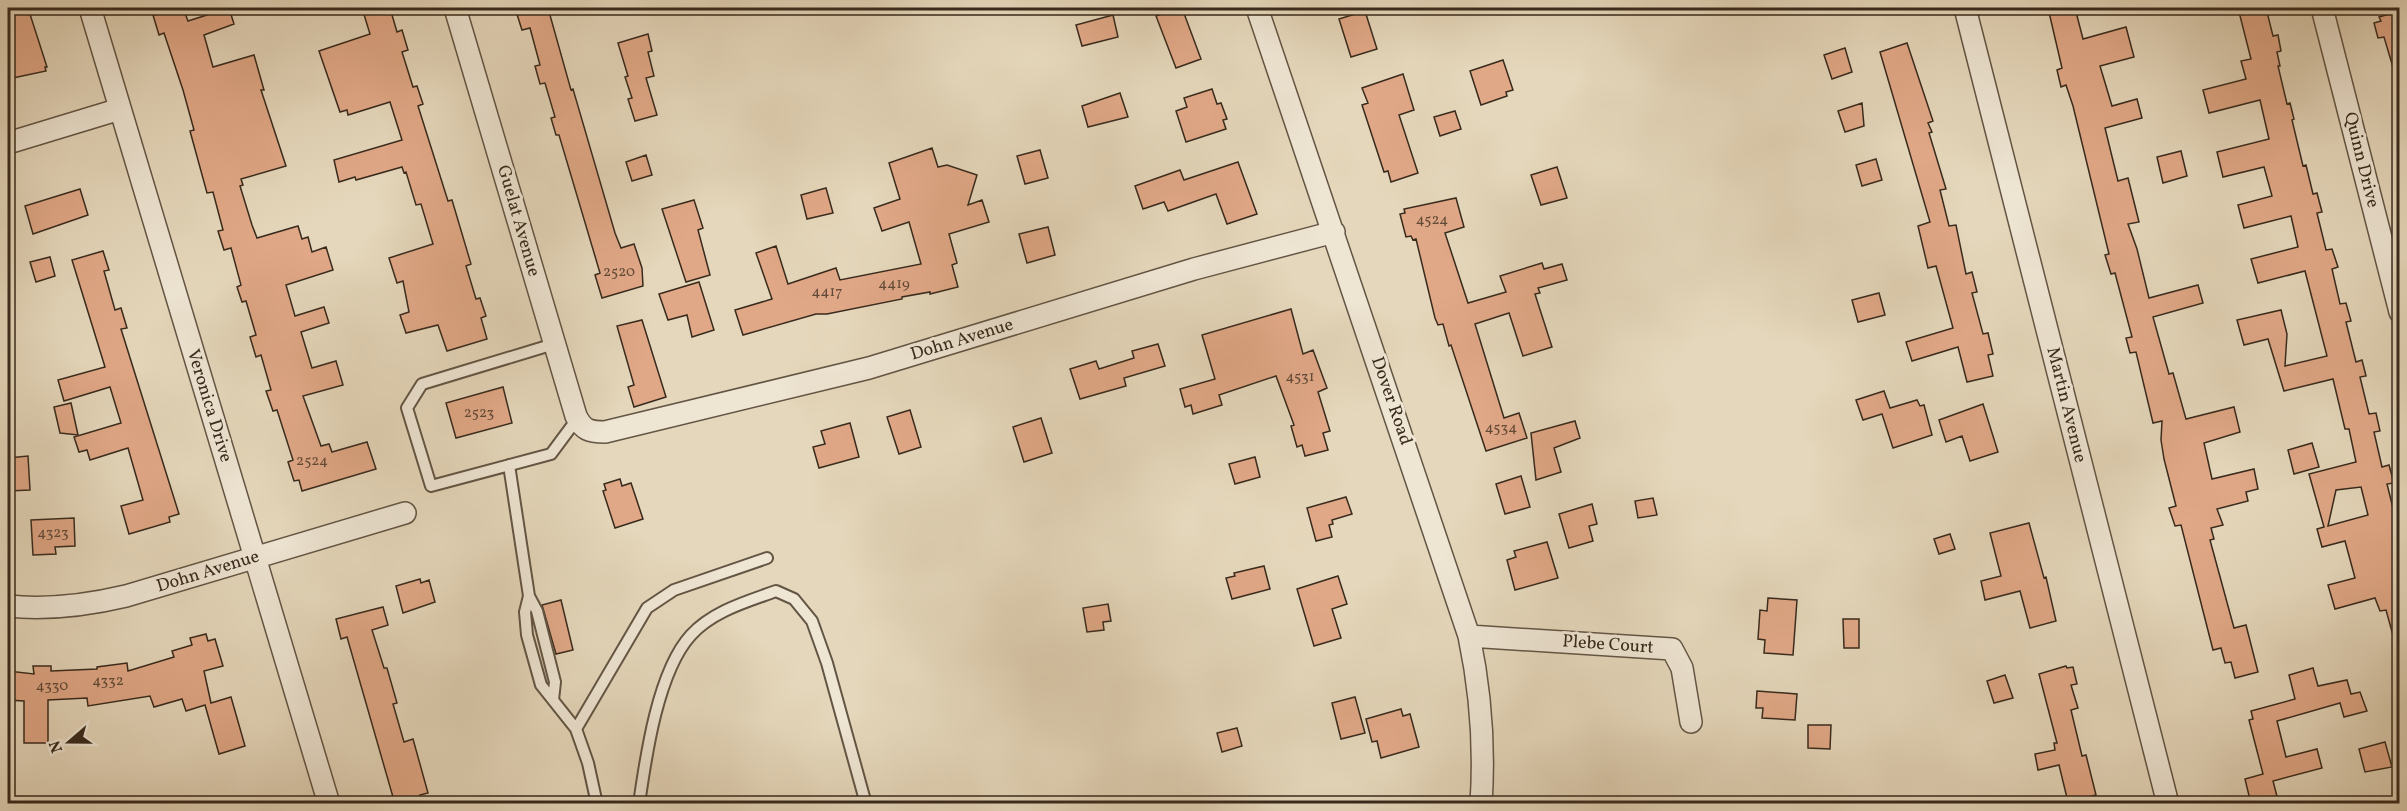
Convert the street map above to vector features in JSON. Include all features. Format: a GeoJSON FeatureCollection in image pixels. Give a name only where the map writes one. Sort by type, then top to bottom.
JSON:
{"type":"FeatureCollection","features":[{"type":"Feature","properties":{"kind":"street","name":"Veronica Drive"},"geometry":{"type":"LineString","coordinates":[[90,8],[329,804]]}},
{"type":"Feature","properties":{"kind":"street","name":"Guelat Avenue"},"geometry":{"type":"LineString","coordinates":[[455,8],[554,344],[582,424]]}},
{"type":"Feature","properties":{"kind":"street","name":"Dover Road"},"geometry":{"type":"LineString","coordinates":[[1257,8],[1469,636],[1478,681],[1484,755],[1481,804]]}},
{"type":"Feature","properties":{"kind":"street","name":"Martin Avenue"},"geometry":{"type":"LineString","coordinates":[[1965,8],[2168,804]]}},
{"type":"Feature","properties":{"kind":"street","name":"Quinn Drive"},"geometry":{"type":"LineString","coordinates":[[2322,8],[2400,312]]}},
{"type":"Feature","properties":{"kind":"street"},"geometry":{"type":"LineString","coordinates":[[8,143],[120,109]]}},
{"type":"Feature","properties":{"kind":"street","name":"Dohn Avenue"},"geometry":{"type":"LineString","coordinates":[[582,424],[605,432],[869,368],[1194,269],[1334,232]]}},
{"type":"Feature","properties":{"kind":"street","name":"Dohn Avenue"},"geometry":{"type":"LineString","coordinates":[[8,606],[54,607],[97,603],[405,513]]}},
{"type":"Feature","properties":{"kind":"street","name":"Plebe Court"},"geometry":{"type":"LineString","coordinates":[[1469,636],[1672,649],[1682,668],[1691,722]]}},
{"type":"Feature","properties":{"kind":"lane"},"geometry":{"type":"LineString","coordinates":[[554,344],[422,384],[407,408],[431,486],[551,454],[582,424]]}},
{"type":"Feature","properties":{"kind":"lane"},"geometry":{"type":"LineString","coordinates":[[508,465],[529,596],[537,610],[555,682],[553,700]]}},
{"type":"Feature","properties":{"kind":"lane"},"geometry":{"type":"LineString","coordinates":[[576,729],[647,608],[674,590],[767,558]]}},
{"type":"Feature","properties":{"kind":"lane"},"geometry":{"type":"LineString","coordinates":[[639,804],[650,736],[667,676],[678,655],[691,635],[708,620],[732,607],[776,591],[794,599],[812,621],[827,663],[866,804]]}},
{"type":"Feature","properties":{"kind":"lane"},"geometry":{"type":"LineString","coordinates":[[529,596],[525,612],[527,635],[541,685],[576,729],[588,763],[597,804]]}},
{"type":"Feature","properties":{"kind":"building"},"geometry":{"type":"Polygon","coordinates":[[[8,8],[28,8],[47,67],[45,67],[46,71],[8,79],[8,8]]]}},
{"type":"Feature","properties":{"kind":"building"},"geometry":{"type":"Polygon","coordinates":[[[156,8],[183,8],[188,21],[229,8],[234,24],[204,35],[213,67],[254,55],[264,90],[261,90],[286,166],[241,179],[243,185],[240,186],[257,238],[298,226],[302,239],[308,237],[312,252],[326,247],[333,270],[286,285],[295,316],[324,307],[329,323],[301,332],[312,368],[336,361],[343,385],[303,396],[321,446],[329,444],[332,452],[367,442],[376,469],[302,491],[299,480],[294,481],[288,462],[293,460],[277,410],[273,411],[266,391],[271,390],[261,355],[256,357],[250,337],[256,335],[246,301],[242,302],[237,287],[241,285],[231,248],[224,250],[218,231],[223,230],[213,192],[207,193],[190,131],[194,130],[183,90],[164,33],[159,35],[153,15],[158,14],[156,8]]]}},
{"type":"Feature","properties":{"kind":"building"},"geometry":{"type":"Polygon","coordinates":[[[362,8],[390,8],[397,32],[402,30],[408,50],[402,52],[413,87],[417,86],[423,104],[418,106],[448,201],[452,200],[471,264],[466,266],[476,299],[480,298],[486,316],[481,318],[487,339],[447,351],[438,325],[406,333],[400,315],[409,312],[403,281],[397,283],[389,258],[433,244],[421,204],[416,205],[406,172],[404,173],[402,167],[356,180],[355,177],[339,182],[334,160],[402,140],[390,102],[348,115],[347,110],[340,112],[319,51],[370,34],[362,8]]]}},
{"type":"Feature","properties":{"kind":"building"},"geometry":{"type":"Polygon","coordinates":[[[515,8],[548,8],[615,233],[621,248],[634,244],[642,268],[643,286],[602,298],[595,275],[600,273],[559,135],[556,135],[551,118],[555,117],[545,83],[540,84],[535,66],[540,65],[530,28],[522,30],[515,8]]]}},
{"type":"Feature","properties":{"kind":"building"},"geometry":{"type":"Polygon","coordinates":[[[1182,8],[1201,59],[1176,68],[1156,16],[1182,8]]]}},
{"type":"Feature","properties":{"kind":"building"},"geometry":{"type":"Polygon","coordinates":[[[2048,8],[2075,8],[2083,39],[2126,27],[2134,57],[2100,66],[2112,106],[2137,99],[2142,118],[2105,128],[2118,181],[2128,178],[2139,222],[2128,224],[2137,249],[2149,298],[2198,285],[2203,303],[2153,317],[2169,374],[2173,373],[2186,419],[2234,407],[2240,432],[2204,443],[2212,479],[2254,469],[2258,489],[2246,492],[2248,501],[2217,509],[2223,525],[2211,528],[2214,539],[2210,540],[2234,628],[2246,625],[2258,672],[2235,678],[2231,662],[2225,663],[2221,648],[2213,650],[2181,525],[2175,526],[2169,508],[2176,506],[2164,459],[2161,440],[2162,421],[2153,423],[2136,352],[2130,353],[2126,338],[2132,337],[2115,273],[2111,274],[2105,255],[2109,254],[2073,106],[2066,85],[2061,87],[2057,70],[2062,68],[2048,8]]]}},
{"type":"Feature","properties":{"kind":"building"},"geometry":{"type":"Polygon","coordinates":[[[2238,8],[2266,8],[2273,36],[2278,35],[2281,51],[2277,52],[2280,66],[2278,66],[2287,104],[2290,103],[2294,119],[2292,120],[2303,166],[2306,165],[2313,194],[2317,193],[2322,212],[2317,213],[2326,250],[2332,249],[2338,267],[2332,269],[2340,304],[2346,303],[2351,321],[2346,322],[2356,362],[2362,360],[2366,376],[2360,377],[2369,414],[2376,413],[2380,431],[2374,432],[2382,467],[2389,465],[2394,483],[2387,484],[2396,520],[2400,520],[2400,638],[2394,639],[2386,610],[2380,611],[2375,598],[2335,609],[2328,585],[2355,578],[2345,541],[2322,547],[2317,529],[2324,527],[2309,474],[2356,462],[2349,429],[2345,429],[2333,379],[2284,391],[2268,339],[2244,345],[2237,320],[2281,310],[2287,334],[2285,366],[2327,356],[2305,271],[2258,283],[2251,259],[2298,247],[2291,216],[2244,228],[2238,205],[2272,196],[2264,167],[2223,177],[2217,152],[2269,139],[2260,100],[2209,113],[2203,90],[2246,79],[2241,61],[2251,59],[2238,8]],[[2361,487],[2336,490],[2328,526],[2368,515],[2361,487]]]}},
{"type":"Feature","properties":{"kind":"building"},"geometry":{"type":"Polygon","coordinates":[[[1365,11],[1377,49],[1351,57],[1339,19],[1365,11]]]}},
{"type":"Feature","properties":{"kind":"building"},"geometry":{"type":"Polygon","coordinates":[[[2400,11],[2400,73],[2395,74],[2384,37],[2378,38],[2374,23],[2381,21],[2379,17],[2400,11]]]}},
{"type":"Feature","properties":{"kind":"building"},"geometry":{"type":"Polygon","coordinates":[[[1113,15],[1118,37],[1082,46],[1076,25],[1113,15]]]}},
{"type":"Feature","properties":{"kind":"building"},"geometry":{"type":"Polygon","coordinates":[[[648,34],[652,51],[648,52],[654,76],[646,78],[657,115],[635,121],[628,99],[632,98],[625,77],[628,76],[618,43],[648,34]]]}},
{"type":"Feature","properties":{"kind":"building"},"geometry":{"type":"Polygon","coordinates":[[[1907,43],[1933,121],[1928,123],[1932,132],[1929,133],[1946,189],[1940,190],[1949,226],[1956,225],[1966,274],[1972,272],[1977,292],[1972,293],[1983,334],[1988,333],[1993,354],[1988,355],[1993,376],[1967,382],[1958,347],[1912,361],[1906,342],[1953,328],[1936,266],[1928,268],[1918,226],[1930,222],[1880,52],[1907,43]]]}},
{"type":"Feature","properties":{"kind":"building"},"geometry":{"type":"Polygon","coordinates":[[[1845,48],[1852,72],[1832,79],[1824,55],[1845,48]]]}},
{"type":"Feature","properties":{"kind":"building"},"geometry":{"type":"Polygon","coordinates":[[[1503,60],[1513,90],[1506,92],[1507,96],[1481,105],[1470,71],[1503,60]]]}},
{"type":"Feature","properties":{"kind":"building"},"geometry":{"type":"Polygon","coordinates":[[[1403,74],[1414,110],[1399,115],[1418,173],[1391,182],[1388,171],[1384,172],[1362,105],[1368,103],[1362,88],[1403,74]]]}},
{"type":"Feature","properties":{"kind":"building"},"geometry":{"type":"Polygon","coordinates":[[[1212,89],[1217,104],[1221,103],[1227,119],[1223,120],[1226,129],[1186,142],[1176,111],[1187,107],[1184,98],[1212,89]]]}},
{"type":"Feature","properties":{"kind":"building"},"geometry":{"type":"Polygon","coordinates":[[[1120,93],[1128,117],[1088,127],[1082,106],[1120,93]]]}},
{"type":"Feature","properties":{"kind":"building"},"geometry":{"type":"Polygon","coordinates":[[[1862,103],[1864,126],[1845,132],[1838,111],[1862,103]]]}},
{"type":"Feature","properties":{"kind":"building"},"geometry":{"type":"Polygon","coordinates":[[[1455,111],[1461,129],[1440,136],[1434,117],[1455,111]]]}},
{"type":"Feature","properties":{"kind":"building"},"geometry":{"type":"Polygon","coordinates":[[[932,148],[938,167],[947,165],[977,175],[968,205],[982,200],[989,222],[949,234],[957,263],[952,265],[958,287],[827,314],[816,314],[743,335],[735,310],[772,299],[756,253],[776,246],[788,284],[836,268],[840,280],[921,264],[909,222],[882,231],[874,208],[900,199],[889,163],[932,148]]]}},
{"type":"Feature","properties":{"kind":"building"},"geometry":{"type":"Polygon","coordinates":[[[1040,150],[1048,178],[1025,184],[1017,156],[1040,150]]]}},
{"type":"Feature","properties":{"kind":"building"},"geometry":{"type":"Polygon","coordinates":[[[2181,151],[2187,176],[2163,183],[2157,157],[2181,151]]]}},
{"type":"Feature","properties":{"kind":"building"},"geometry":{"type":"Polygon","coordinates":[[[646,155],[652,175],[632,181],[626,162],[646,155]]]}},
{"type":"Feature","properties":{"kind":"building"},"geometry":{"type":"Polygon","coordinates":[[[1876,159],[1882,180],[1862,186],[1856,165],[1876,159]]]}},
{"type":"Feature","properties":{"kind":"building"},"geometry":{"type":"Polygon","coordinates":[[[1238,162],[1257,214],[1227,224],[1216,194],[1168,211],[1164,202],[1143,209],[1135,186],[1180,170],[1184,180],[1238,162]]]}},
{"type":"Feature","properties":{"kind":"building"},"geometry":{"type":"Polygon","coordinates":[[[1557,167],[1567,198],[1541,205],[1531,175],[1557,167]]]}},
{"type":"Feature","properties":{"kind":"building"},"geometry":{"type":"Polygon","coordinates":[[[826,188],[833,213],[807,219],[801,195],[826,188]]]}},
{"type":"Feature","properties":{"kind":"building"},"geometry":{"type":"Polygon","coordinates":[[[80,189],[88,215],[33,234],[25,206],[80,189]]]}},
{"type":"Feature","properties":{"kind":"building"},"geometry":{"type":"Polygon","coordinates":[[[1456,198],[1464,227],[1445,233],[1468,303],[1506,292],[1500,276],[1542,263],[1544,269],[1562,264],[1567,280],[1538,288],[1540,293],[1535,294],[1552,347],[1523,356],[1509,313],[1475,324],[1504,418],[1519,413],[1527,438],[1486,451],[1443,324],[1438,325],[1435,318],[1416,239],[1413,240],[1411,236],[1406,237],[1400,214],[1405,213],[1404,209],[1456,198]]]}},
{"type":"Feature","properties":{"kind":"building"},"geometry":{"type":"Polygon","coordinates":[[[694,200],[703,228],[698,230],[710,275],[686,282],[662,209],[694,200]]]}},
{"type":"Feature","properties":{"kind":"building"},"geometry":{"type":"Polygon","coordinates":[[[1048,227],[1055,255],[1027,263],[1019,234],[1048,227]]]}},
{"type":"Feature","properties":{"kind":"building"},"geometry":{"type":"Polygon","coordinates":[[[103,251],[109,270],[104,271],[115,310],[121,308],[127,328],[121,329],[179,514],[169,517],[170,522],[129,534],[121,506],[143,500],[128,448],[90,460],[87,450],[79,452],[74,437],[121,423],[110,387],[64,401],[58,380],[105,367],[72,260],[103,251]]]}},
{"type":"Feature","properties":{"kind":"building"},"geometry":{"type":"Polygon","coordinates":[[[50,257],[55,276],[36,282],[30,262],[50,257]]]}},
{"type":"Feature","properties":{"kind":"building"},"geometry":{"type":"Polygon","coordinates":[[[699,282],[714,330],[692,337],[687,315],[668,320],[659,294],[699,282]]]}},
{"type":"Feature","properties":{"kind":"building"},"geometry":{"type":"Polygon","coordinates":[[[1879,293],[1885,315],[1858,322],[1852,300],[1879,293]]]}},
{"type":"Feature","properties":{"kind":"building"},"geometry":{"type":"Polygon","coordinates":[[[1291,309],[1303,354],[1313,350],[1327,388],[1318,392],[1330,431],[1323,433],[1328,450],[1305,456],[1302,445],[1297,447],[1291,426],[1294,425],[1276,376],[1219,395],[1222,405],[1193,414],[1191,405],[1185,407],[1180,389],[1215,379],[1202,335],[1291,309]]]}},
{"type":"Feature","properties":{"kind":"building"},"geometry":{"type":"Polygon","coordinates":[[[642,320],[666,397],[634,407],[628,387],[634,385],[617,326],[642,320]]]}},
{"type":"Feature","properties":{"kind":"building"},"geometry":{"type":"Polygon","coordinates":[[[1158,344],[1165,366],[1124,378],[1126,386],[1080,399],[1070,369],[1096,361],[1099,369],[1134,358],[1132,351],[1158,344]]]}},
{"type":"Feature","properties":{"kind":"building"},"geometry":{"type":"Polygon","coordinates":[[[503,387],[512,423],[456,438],[446,403],[503,387]]]}},
{"type":"Feature","properties":{"kind":"building"},"geometry":{"type":"Polygon","coordinates":[[[1884,391],[1890,408],[1917,400],[1920,406],[1924,405],[1932,435],[1893,448],[1882,414],[1863,420],[1856,400],[1884,391]]]}},
{"type":"Feature","properties":{"kind":"building"},"geometry":{"type":"Polygon","coordinates":[[[71,403],[78,435],[60,433],[54,407],[71,403]]]}},
{"type":"Feature","properties":{"kind":"building"},"geometry":{"type":"Polygon","coordinates":[[[1983,404],[1998,452],[1970,461],[1962,436],[1946,442],[1939,420],[1983,404]]]}},
{"type":"Feature","properties":{"kind":"building"},"geometry":{"type":"Polygon","coordinates":[[[910,410],[921,447],[899,454],[887,417],[910,410]]]}},
{"type":"Feature","properties":{"kind":"building"},"geometry":{"type":"Polygon","coordinates":[[[1041,418],[1052,453],[1024,462],[1013,427],[1041,418]]]}},
{"type":"Feature","properties":{"kind":"building"},"geometry":{"type":"Polygon","coordinates":[[[1575,421],[1580,438],[1554,448],[1561,472],[1536,480],[1531,433],[1575,421]]]}},
{"type":"Feature","properties":{"kind":"building"},"geometry":{"type":"Polygon","coordinates":[[[850,423],[859,457],[819,468],[813,447],[825,444],[821,431],[850,423]]]}},
{"type":"Feature","properties":{"kind":"building"},"geometry":{"type":"Polygon","coordinates":[[[2312,443],[2319,467],[2294,474],[2288,450],[2312,443]]]}},
{"type":"Feature","properties":{"kind":"building"},"geometry":{"type":"Polygon","coordinates":[[[28,456],[30,490],[8,491],[8,458],[28,456]]]}},
{"type":"Feature","properties":{"kind":"building"},"geometry":{"type":"Polygon","coordinates":[[[1255,457],[1260,477],[1235,484],[1229,464],[1255,457]]]}},
{"type":"Feature","properties":{"kind":"building"},"geometry":{"type":"Polygon","coordinates":[[[1521,476],[1530,507],[1505,514],[1496,484],[1521,476]]]}},
{"type":"Feature","properties":{"kind":"building"},"geometry":{"type":"Polygon","coordinates":[[[620,479],[622,486],[631,483],[643,519],[615,528],[603,491],[606,490],[604,484],[620,479]]]}},
{"type":"Feature","properties":{"kind":"building"},"geometry":{"type":"Polygon","coordinates":[[[1346,497],[1352,514],[1332,520],[1333,524],[1329,525],[1332,537],[1316,541],[1307,508],[1346,497]]]}},
{"type":"Feature","properties":{"kind":"building"},"geometry":{"type":"Polygon","coordinates":[[[1653,498],[1657,515],[1638,518],[1635,501],[1653,498]]]}},
{"type":"Feature","properties":{"kind":"building"},"geometry":{"type":"Polygon","coordinates":[[[1592,504],[1597,524],[1589,526],[1593,541],[1569,548],[1559,514],[1592,504]]]}},
{"type":"Feature","properties":{"kind":"building"},"geometry":{"type":"Polygon","coordinates":[[[74,518],[75,546],[55,547],[56,554],[33,555],[31,520],[74,518]]]}},
{"type":"Feature","properties":{"kind":"building"},"geometry":{"type":"Polygon","coordinates":[[[2029,523],[2044,578],[2046,577],[2056,621],[2030,628],[2020,591],[1985,600],[1981,581],[2001,576],[1990,533],[2029,523]]]}},
{"type":"Feature","properties":{"kind":"building"},"geometry":{"type":"Polygon","coordinates":[[[1950,534],[1955,549],[1939,554],[1934,539],[1950,534]]]}},
{"type":"Feature","properties":{"kind":"building"},"geometry":{"type":"Polygon","coordinates":[[[1547,542],[1558,578],[1515,590],[1507,560],[1516,557],[1514,551],[1547,542]]]}},
{"type":"Feature","properties":{"kind":"building"},"geometry":{"type":"Polygon","coordinates":[[[1264,566],[1270,589],[1232,599],[1226,578],[1235,576],[1234,573],[1264,566]]]}},
{"type":"Feature","properties":{"kind":"building"},"geometry":{"type":"Polygon","coordinates":[[[1338,576],[1347,604],[1332,609],[1341,638],[1314,646],[1297,589],[1338,576]]]}},
{"type":"Feature","properties":{"kind":"building"},"geometry":{"type":"Polygon","coordinates":[[[420,579],[421,583],[429,580],[435,602],[403,613],[396,586],[420,579]]]}},
{"type":"Feature","properties":{"kind":"building"},"geometry":{"type":"Polygon","coordinates":[[[1768,598],[1797,600],[1793,655],[1764,653],[1765,640],[1758,639],[1760,610],[1767,611],[1768,598]]]}},
{"type":"Feature","properties":{"kind":"building"},"geometry":{"type":"Polygon","coordinates":[[[561,600],[573,650],[556,654],[542,605],[561,600]]]}},
{"type":"Feature","properties":{"kind":"building"},"geometry":{"type":"Polygon","coordinates":[[[1108,604],[1111,621],[1103,622],[1104,630],[1087,632],[1083,608],[1108,604]]]}},
{"type":"Feature","properties":{"kind":"building"},"geometry":{"type":"Polygon","coordinates":[[[383,607],[388,625],[372,630],[384,668],[387,668],[397,703],[393,704],[404,742],[413,739],[428,793],[420,795],[423,804],[395,804],[347,637],[341,639],[336,619],[383,607]]]}},
{"type":"Feature","properties":{"kind":"building"},"geometry":{"type":"Polygon","coordinates":[[[1843,619],[1859,619],[1859,648],[1844,648],[1843,619]]]}},
{"type":"Feature","properties":{"kind":"building"},"geometry":{"type":"Polygon","coordinates":[[[206,634],[208,641],[215,639],[223,666],[204,671],[211,703],[231,697],[245,746],[219,754],[205,705],[186,711],[182,699],[154,707],[150,696],[88,706],[87,698],[48,700],[48,743],[24,743],[24,701],[8,700],[8,671],[34,674],[33,666],[51,666],[51,671],[97,669],[97,667],[127,663],[128,671],[174,657],[172,651],[192,645],[190,638],[206,634]]]}},
{"type":"Feature","properties":{"kind":"building"},"geometry":{"type":"Polygon","coordinates":[[[2066,666],[2067,668],[2073,667],[2077,684],[2071,685],[2078,708],[2071,710],[2082,756],[2086,755],[2096,795],[2068,802],[2059,765],[2038,770],[2035,754],[2055,750],[2054,743],[2057,743],[2039,674],[2066,666]]]}},
{"type":"Feature","properties":{"kind":"building"},"geometry":{"type":"Polygon","coordinates":[[[2313,668],[2318,686],[2347,680],[2351,694],[2360,692],[2367,711],[2344,717],[2340,703],[2277,721],[2286,757],[2317,749],[2322,768],[2273,781],[2279,804],[2251,804],[2245,779],[2263,774],[2249,720],[2253,719],[2251,711],[2295,699],[2289,675],[2313,668]]]}},
{"type":"Feature","properties":{"kind":"building"},"geometry":{"type":"Polygon","coordinates":[[[2005,675],[2013,698],[1994,703],[1987,681],[2005,675]]]}},
{"type":"Feature","properties":{"kind":"building"},"geometry":{"type":"Polygon","coordinates":[[[1757,691],[1797,694],[1795,720],[1762,718],[1763,708],[1756,708],[1757,691]]]}},
{"type":"Feature","properties":{"kind":"building"},"geometry":{"type":"Polygon","coordinates":[[[1355,697],[1365,733],[1341,739],[1332,703],[1355,697]]]}},
{"type":"Feature","properties":{"kind":"building"},"geometry":{"type":"Polygon","coordinates":[[[1401,709],[1403,716],[1410,714],[1419,747],[1381,758],[1377,741],[1372,742],[1366,719],[1401,709]]]}},
{"type":"Feature","properties":{"kind":"building"},"geometry":{"type":"Polygon","coordinates":[[[1808,725],[1831,725],[1830,749],[1808,748],[1808,725]]]}},
{"type":"Feature","properties":{"kind":"building"},"geometry":{"type":"Polygon","coordinates":[[[1237,728],[1242,746],[1222,752],[1217,733],[1237,728]]]}},
{"type":"Feature","properties":{"kind":"building"},"geometry":{"type":"Polygon","coordinates":[[[2385,742],[2392,767],[2365,772],[2359,749],[2385,742]]]}}]}
